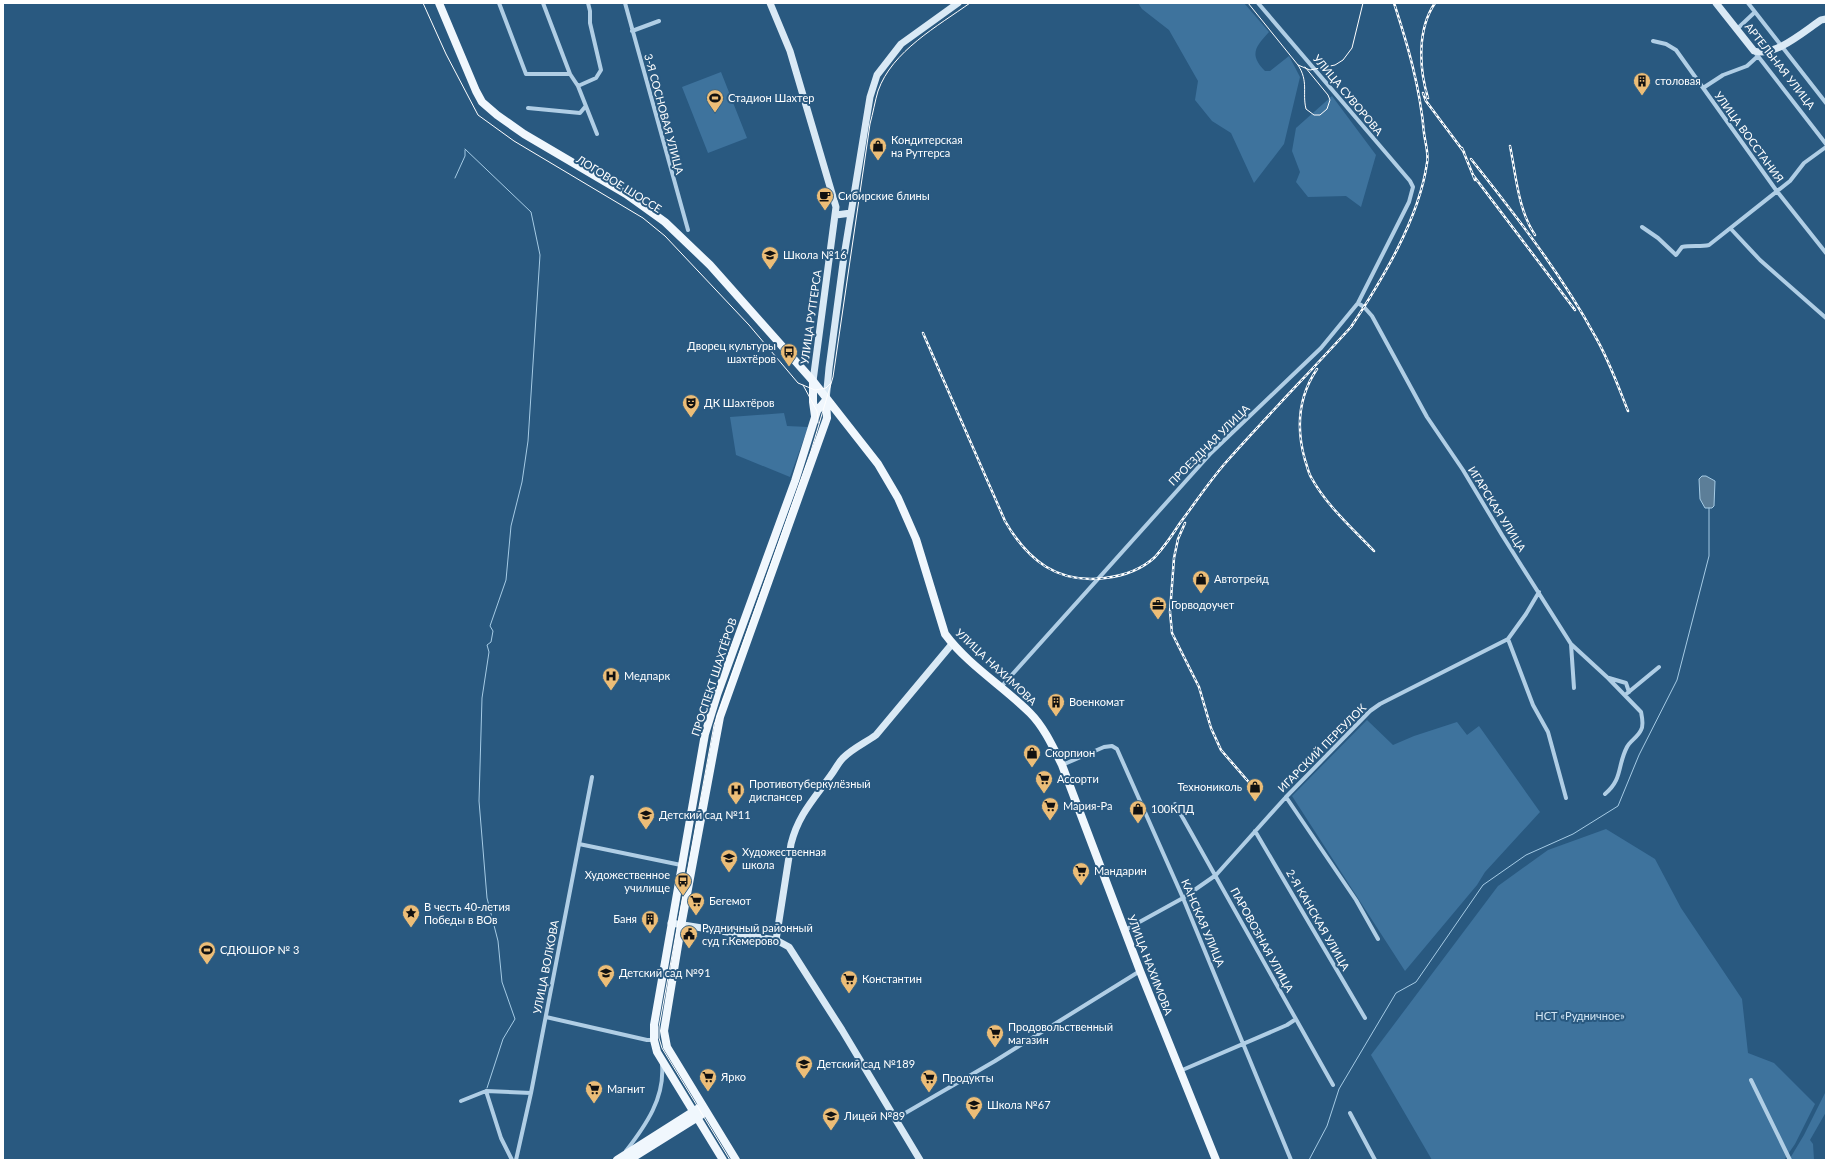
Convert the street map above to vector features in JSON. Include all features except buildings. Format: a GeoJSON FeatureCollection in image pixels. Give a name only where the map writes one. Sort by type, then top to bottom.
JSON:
{"type":"FeatureCollection","features":[{"type":"Feature","properties":{"kind":"main road","name":"ЛОГОВОЕ ШОССЕ"},"geometry":{"type":"LineString","coordinates":[[434,3],[473,94],[485,112],[522,138],[623,198],[663,226],[707,270],[813,384]]}},
{"type":"Feature","properties":{"kind":"main road","name":"ЛОГОВОЕ ШОССЕ"},"geometry":{"type":"LineString","coordinates":[[439,3],[476,91],[488,109],[524,134],[626,194],[665,222],[710,265],[813,384]]}},
{"type":"Feature","properties":{"kind":"main road","name":"УЛИЦА РУТГЕРСА"},"geometry":{"type":"LineString","coordinates":[[770,3],[790,51],[834,200],[836,215],[813,384]]}},
{"type":"Feature","properties":{"kind":"main road"},"geometry":{"type":"LineString","coordinates":[[815,417],[820,405],[826,399],[851,213],[867,112],[877,75],[901,44],[958,3]]}},
{"type":"Feature","properties":{"kind":"main road","name":"АРТЕЛЬНАЯ УЛИЦА"},"geometry":{"type":"LineString","coordinates":[[1716,3],[1756,53]]}},
{"type":"Feature","properties":{"kind":"main road"},"geometry":{"type":"LineString","coordinates":[[1756,53],[1767,52],[1782,46],[1826,18]]}},
{"type":"Feature","properties":{"kind":"main road"},"geometry":{"type":"LineString","coordinates":[[836,215],[851,213]]}},
{"type":"Feature","properties":{"kind":"main road","name":"УЛИЦА НАХИМОВА"},"geometry":{"type":"LineString","coordinates":[[813,384],[878,464],[898,498],[916,539],[945,634],[952,644],[1031,713],[1045,733],[1062,765],[1140,971],[1216,1160]]}},
{"type":"Feature","properties":{"kind":"main road","name":"ПРОСПЕКТ ШАХТЁРОВ"},"geometry":{"type":"LineString","coordinates":[[723,1160],[657,1052],[654,1040],[654,1024],[699,763],[710,715],[788,500],[815,417],[813,384]]}},
{"type":"Feature","properties":{"kind":"main road","name":"ПРОСПЕКТ ШАХТЁРОВ"},"geometry":{"type":"LineString","coordinates":[[736,1160],[666,1047],[664,1040],[665,1024],[720,717],[827,418],[826,399]]}},
{"type":"Feature","properties":{"kind":"main road"},"geometry":{"type":"LineString","coordinates":[[776,940],[791,844],[795,828],[805,810],[842,759],[854,748],[863,745],[876,735],[952,644]]}},
{"type":"Feature","properties":{"kind":"main road"},"geometry":{"type":"LineString","coordinates":[[671,923],[776,940],[786,944],[842,1030],[920,1160]]}},
{"type":"Feature","properties":{"kind":"main road"},"geometry":{"type":"LineString","coordinates":[[618,1160],[704,1109]]}},
{"type":"Feature","properties":{"kind":"main road"},"geometry":{"type":"LineString","coordinates":[[629,1160],[696,1114]]}},
{"type":"Feature","properties":{"kind":"street"},"geometry":{"type":"LineString","coordinates":[[499,3],[526,74],[570,74]]}},
{"type":"Feature","properties":{"kind":"street"},"geometry":{"type":"LineString","coordinates":[[543,3],[570,74],[578,86],[585,107],[597,134]]}},
{"type":"Feature","properties":{"kind":"street"},"geometry":{"type":"LineString","coordinates":[[578,86],[596,78],[601,70],[590,23],[588,3]]}},
{"type":"Feature","properties":{"kind":"street","name":"3-Я СОСНОВАЯ УЛИЦА"},"geometry":{"type":"LineString","coordinates":[[625,3],[688,230]]}},
{"type":"Feature","properties":{"kind":"street","name":"УЛИЦА СУВОРОВА"},"geometry":{"type":"LineString","coordinates":[[1258,3],[1410,181],[1413,187],[1409,202]]}},
{"type":"Feature","properties":{"kind":"street"},"geometry":{"type":"LineString","coordinates":[[1748,3],[1826,103]]}},
{"type":"Feature","properties":{"kind":"street"},"geometry":{"type":"LineString","coordinates":[[1737,29],[1755,12]]}},
{"type":"Feature","properties":{"kind":"street"},"geometry":{"type":"LineString","coordinates":[[632,31],[659,20]]}},
{"type":"Feature","properties":{"kind":"street","name":"УЛИЦА ВОССТАНИЯ"},"geometry":{"type":"LineString","coordinates":[[1652,41],[1666,44],[1676,50],[1776,190],[1826,253]]}},
{"type":"Feature","properties":{"kind":"street"},"geometry":{"type":"LineString","coordinates":[[1703,88],[1723,75],[1746,66],[1756,53]]}},
{"type":"Feature","properties":{"kind":"street","name":"АРТЕЛЬНАЯ УЛИЦА"},"geometry":{"type":"LineString","coordinates":[[1756,53],[1826,144]]}},
{"type":"Feature","properties":{"kind":"street"},"geometry":{"type":"LineString","coordinates":[[528,108],[580,113],[585,107]]}},
{"type":"Feature","properties":{"kind":"street"},"geometry":{"type":"LineString","coordinates":[[1642,227],[1658,238],[1676,255],[1682,246],[1695,245],[1703,247],[1709,245],[1731,229],[1776,190],[1790,181],[1804,163],[1826,147]]}},
{"type":"Feature","properties":{"kind":"street","name":"ПРОЕЗДНАЯ УЛИЦА"},"geometry":{"type":"LineString","coordinates":[[1000,687],[1211,453],[1321,348],[1358,302],[1409,202]]}},
{"type":"Feature","properties":{"kind":"street"},"geometry":{"type":"LineString","coordinates":[[1731,229],[1760,260],[1826,318]]}},
{"type":"Feature","properties":{"kind":"street","name":"ИГАРСКАЯ УЛИЦА"},"geometry":{"type":"LineString","coordinates":[[1358,302],[1372,316],[1427,417],[1463,470],[1571,644],[1627,694],[1641,712],[1643,719],[1641,730],[1627,747],[1620,764],[1618,778],[1614,787],[1605,794]]}},
{"type":"Feature","properties":{"kind":"street","name":"ИГАРСКИЙ ПЕРЕУЛОК"},"geometry":{"type":"LineString","coordinates":[[1125,930],[1183,898],[1216,875],[1286,797],[1370,711],[1380,704],[1508,639],[1526,614],[1539,592]]}},
{"type":"Feature","properties":{"kind":"street"},"geometry":{"type":"LineString","coordinates":[[1508,639],[1533,705],[1548,732],[1566,798]]}},
{"type":"Feature","properties":{"kind":"street"},"geometry":{"type":"LineString","coordinates":[[1571,644],[1574,688]]}},
{"type":"Feature","properties":{"kind":"street"},"geometry":{"type":"LineString","coordinates":[[1627,694],[1659,667]]}},
{"type":"Feature","properties":{"kind":"street"},"geometry":{"type":"LineString","coordinates":[[1608,678],[1626,683],[1627,694]]}},
{"type":"Feature","properties":{"kind":"street","name":"КАНСКАЯ УЛИЦА"},"geometry":{"type":"LineString","coordinates":[[1062,765],[1104,748],[1112,746],[1117,749],[1183,898],[1291,1160]]}},
{"type":"Feature","properties":{"kind":"street","name":"УЛИЦА ВОЛКОВА"},"geometry":{"type":"LineString","coordinates":[[516,1160],[531,1093],[592,777]]}},
{"type":"Feature","properties":{"kind":"street"},"geometry":{"type":"LineString","coordinates":[[1286,797],[1356,900],[1378,939]]}},
{"type":"Feature","properties":{"kind":"street","name":"ПАРОВОЗНАЯ УЛИЦА"},"geometry":{"type":"LineString","coordinates":[[1175,804],[1333,1085]]}},
{"type":"Feature","properties":{"kind":"street","name":"2-Я КАНСКАЯ УЛИЦА"},"geometry":{"type":"LineString","coordinates":[[1255,831],[1365,1018]]}},
{"type":"Feature","properties":{"kind":"street"},"geometry":{"type":"LineString","coordinates":[[579,844],[682,865]]}},
{"type":"Feature","properties":{"kind":"street"},"geometry":{"type":"LineString","coordinates":[[895,1119],[995,1061],[1140,971]]}},
{"type":"Feature","properties":{"kind":"street"},"geometry":{"type":"LineString","coordinates":[[546,1017],[647,1040],[654,1040]]}},
{"type":"Feature","properties":{"kind":"street"},"geometry":{"type":"LineString","coordinates":[[1179,1071],[1287,1025],[1296,1019]]}},
{"type":"Feature","properties":{"kind":"street"},"geometry":{"type":"LineString","coordinates":[[618,1160],[634,1141],[657,1104],[663,1079],[662,1060]]}},
{"type":"Feature","properties":{"kind":"street"},"geometry":{"type":"LineString","coordinates":[[1751,1080],[1790,1160]]}},
{"type":"Feature","properties":{"kind":"street"},"geometry":{"type":"LineString","coordinates":[[486,1091],[502,1138],[512,1160]]}},
{"type":"Feature","properties":{"kind":"street"},"geometry":{"type":"LineString","coordinates":[[461,1101],[486,1091],[531,1093]]}},
{"type":"Feature","properties":{"kind":"street"},"geometry":{"type":"LineString","coordinates":[[1350,1113],[1375,1160]]}},
{"type":"Feature","properties":{"kind":"green space"},"geometry":{"type":"Polygon","coordinates":[[[1138,3],[1244,3],[1269,32],[1260,42],[1256,51],[1257,60],[1265,71],[1270,71],[1289,56],[1300,77],[1284,144],[1254,183],[1231,133],[1212,121],[1195,100],[1198,81],[1169,30],[1142,9],[1138,3]]]}},
{"type":"Feature","properties":{"kind":"green space","name":"Стадион Шахтер"},"geometry":{"type":"Polygon","coordinates":[[[721,72],[747,138],[708,153],[682,87],[721,72]]]}},
{"type":"Feature","properties":{"kind":"green space"},"geometry":{"type":"Polygon","coordinates":[[[1332,96],[1376,155],[1361,207],[1346,196],[1308,197],[1296,182],[1300,172],[1292,151],[1296,128],[1332,96]]]}},
{"type":"Feature","properties":{"kind":"green space"},"geometry":{"type":"Polygon","coordinates":[[[784,413],[787,426],[808,427],[790,477],[736,455],[730,417],[784,413]]]}},
{"type":"Feature","properties":{"kind":"green space"},"geometry":{"type":"Polygon","coordinates":[[[1367,720],[1393,745],[1414,736],[1457,722],[1467,735],[1479,726],[1540,812],[1485,872],[1477,885],[1405,971],[1292,796],[1367,720]]]}},
{"type":"Feature","properties":{"kind":"green space","name":"НСТ «Рудничное»"},"geometry":{"type":"Polygon","coordinates":[[[1606,829],[1655,859],[1681,908],[1742,999],[1748,1053],[1774,1063],[1815,1104],[1795,1144],[1784,1160],[1432,1160],[1371,1055],[1498,886],[1548,850],[1606,829]]]}},
{"type":"Feature","properties":{"kind":"green space"},"geometry":{"type":"Polygon","coordinates":[[[1826,1091],[1826,1112],[1810,1140],[1813,1144],[1814,1160],[1789,1160],[1804,1135],[1826,1091]]]}},
{"type":"Feature","properties":{"kind":"shaded area"},"geometry":{"type":"Polygon","coordinates":[[[1702,476],[1706,476],[1715,481],[1714,506],[1712,508],[1705,508],[1700,499],[1699,479],[1702,476]]]}},
{"type":"Feature","properties":{"kind":"waterway"},"geometry":{"type":"LineString","coordinates":[[465,149],[531,212],[540,255],[528,441],[522,482],[511,526],[506,580],[490,626],[493,631],[491,642],[487,645],[489,652],[482,698],[479,801],[487,898],[498,941],[502,982],[515,1019],[503,1039],[487,1088]]}},
{"type":"Feature","properties":{"kind":"waterway"},"geometry":{"type":"LineString","coordinates":[[455,178],[465,156],[465,150]]}},
{"type":"Feature","properties":{"kind":"waterway"},"geometry":{"type":"LineString","coordinates":[[1309,1160],[1327,1126],[1339,1089],[1396,993],[1416,982],[1483,885],[1526,855],[1573,834],[1618,806],[1639,755],[1677,680],[1709,556],[1709,508]]}},
{"type":"Feature","properties":{"kind":"tram line"},"geometry":{"type":"LineString","coordinates":[[423,3],[446,54],[478,115],[514,141],[643,218],[665,236],[749,325],[798,383],[815,390],[826,388],[831,383]]}},
{"type":"Feature","properties":{"kind":"tram line"},"geometry":{"type":"LineString","coordinates":[[730,1160],[662,1048],[659,1038],[659,1027],[714,725],[811,451],[833,377],[870,124],[878,91],[885,77],[905,52],[931,30],[970,3]]}},
{"type":"Feature","properties":{"kind":"tram line"},"geometry":{"type":"LineString","coordinates":[[1248,3],[1298,65],[1310,70],[1335,65],[1343,60],[1352,48],[1363,3]]}},
{"type":"Feature","properties":{"kind":"tram line"},"geometry":{"type":"LineString","coordinates":[[1298,65],[1304,82],[1306,109],[1314,115],[1320,115],[1327,109],[1330,100],[1328,95],[1305,67]]}},
{"type":"Feature","properties":{"kind":"tram line"},"geometry":{"type":"LineString","coordinates":[[803,385],[817,411],[818,423]]}},
{"type":"Feature","properties":{"kind":"railway"},"geometry":{"type":"LineString","coordinates":[[923,333],[1005,521],[1024,548],[1046,567],[1059,573],[1088,579],[1119,576],[1150,561],[1165,545],[1221,468],[1351,327],[1387,269],[1408,227],[1423,184],[1428,156],[1420,99],[1409,51],[1394,3]]}},
{"type":"Feature","properties":{"kind":"railway"},"geometry":{"type":"LineString","coordinates":[[1428,98],[1423,75],[1421,49],[1425,25],[1429,13],[1435,3]]}},
{"type":"Feature","properties":{"kind":"railway"},"geometry":{"type":"LineString","coordinates":[[1423,93],[1426,101],[1464,152]]}},
{"type":"Feature","properties":{"kind":"railway"},"geometry":{"type":"LineString","coordinates":[[1510,146],[1521,204],[1529,225],[1535,235]]}},
{"type":"Feature","properties":{"kind":"railway"},"geometry":{"type":"LineString","coordinates":[[1462,148],[1475,180]]}},
{"type":"Feature","properties":{"kind":"railway"},"geometry":{"type":"LineString","coordinates":[[1471,159],[1553,267],[1568,290],[1605,354],[1628,411]]}},
{"type":"Feature","properties":{"kind":"railway"},"geometry":{"type":"LineString","coordinates":[[1473,175],[1575,310]]}},
{"type":"Feature","properties":{"kind":"railway"},"geometry":{"type":"LineString","coordinates":[[1317,369],[1306,391],[1300,413],[1300,436],[1308,471],[1317,487],[1332,507],[1374,551]]}},
{"type":"Feature","properties":{"kind":"railway"},"geometry":{"type":"LineString","coordinates":[[1185,523],[1178,539],[1174,558],[1170,612],[1172,633],[1199,687],[1211,728],[1221,750],[1253,787]]}},
{"type":"Feature","properties":{"kind":"place","name":"столовая"},"geometry":{"type":"Point","coordinates":[1642,96]}},
{"type":"Feature","properties":{"kind":"place","name":"Стадион Шахтер"},"geometry":{"type":"Point","coordinates":[715,113]}},
{"type":"Feature","properties":{"kind":"place","name":"Кондитерская на Рутгерса"},"geometry":{"type":"Point","coordinates":[878,161]}},
{"type":"Feature","properties":{"kind":"place","name":"Сибирские блины"},"geometry":{"type":"Point","coordinates":[825,211]}},
{"type":"Feature","properties":{"kind":"place","name":"Школа №16"},"geometry":{"type":"Point","coordinates":[770,270]}},
{"type":"Feature","properties":{"kind":"place","name":"Дворец культуры шахтёров"},"geometry":{"type":"Point","coordinates":[789,367]}},
{"type":"Feature","properties":{"kind":"place","name":"ДК Шахтёров"},"geometry":{"type":"Point","coordinates":[691,418]}},
{"type":"Feature","properties":{"kind":"place","name":"Автотрейд"},"geometry":{"type":"Point","coordinates":[1201,594]}},
{"type":"Feature","properties":{"kind":"place","name":"Горводоучет"},"geometry":{"type":"Point","coordinates":[1158,620]}},
{"type":"Feature","properties":{"kind":"place","name":"Медпарк"},"geometry":{"type":"Point","coordinates":[611,691]}},
{"type":"Feature","properties":{"kind":"place","name":"Военкомат"},"geometry":{"type":"Point","coordinates":[1056,717]}},
{"type":"Feature","properties":{"kind":"place","name":"Скорпион"},"geometry":{"type":"Point","coordinates":[1032,768]}},
{"type":"Feature","properties":{"kind":"place","name":"Ассорти"},"geometry":{"type":"Point","coordinates":[1044,794]}},
{"type":"Feature","properties":{"kind":"place","name":"Технониколь"},"geometry":{"type":"Point","coordinates":[1255,802]}},
{"type":"Feature","properties":{"kind":"place","name":"Противотуберкулёзный диспансер"},"geometry":{"type":"Point","coordinates":[736,805]}},
{"type":"Feature","properties":{"kind":"place","name":"Мария-Ра"},"geometry":{"type":"Point","coordinates":[1050,821]}},
{"type":"Feature","properties":{"kind":"place","name":"100КПД"},"geometry":{"type":"Point","coordinates":[1138,824]}},
{"type":"Feature","properties":{"kind":"place","name":"Детский сад №11"},"geometry":{"type":"Point","coordinates":[646,830]}},
{"type":"Feature","properties":{"kind":"place","name":"Художественная школа"},"geometry":{"type":"Point","coordinates":[729,873]}},
{"type":"Feature","properties":{"kind":"place","name":"Мандарин"},"geometry":{"type":"Point","coordinates":[1081,886]}},
{"type":"Feature","properties":{"kind":"place","name":"Художественное училище"},"geometry":{"type":"Point","coordinates":[683,896]}},
{"type":"Feature","properties":{"kind":"place","name":"Бегемот"},"geometry":{"type":"Point","coordinates":[696,916]}},
{"type":"Feature","properties":{"kind":"place","name":"В честь 40-летия Победы в ВОв"},"geometry":{"type":"Point","coordinates":[411,928]}},
{"type":"Feature","properties":{"kind":"place","name":"Баня"},"geometry":{"type":"Point","coordinates":[650,934]}},
{"type":"Feature","properties":{"kind":"place","name":"Рудничный районный суд г.Кемерово"},"geometry":{"type":"Point","coordinates":[689,949]}},
{"type":"Feature","properties":{"kind":"place","name":"СДЮШОР № 3"},"geometry":{"type":"Point","coordinates":[207,965]}},
{"type":"Feature","properties":{"kind":"place","name":"Детский сад №91"},"geometry":{"type":"Point","coordinates":[606,988]}},
{"type":"Feature","properties":{"kind":"place","name":"Константин"},"geometry":{"type":"Point","coordinates":[849,994]}},
{"type":"Feature","properties":{"kind":"place","name":"Продовольственный магазин"},"geometry":{"type":"Point","coordinates":[995,1048]}},
{"type":"Feature","properties":{"kind":"place","name":"Детский сад №189"},"geometry":{"type":"Point","coordinates":[804,1079]}},
{"type":"Feature","properties":{"kind":"place","name":"Ярко"},"geometry":{"type":"Point","coordinates":[708,1092]}},
{"type":"Feature","properties":{"kind":"place","name":"Продукты"},"geometry":{"type":"Point","coordinates":[929,1093]}},
{"type":"Feature","properties":{"kind":"place","name":"Магнит"},"geometry":{"type":"Point","coordinates":[594,1104]}},
{"type":"Feature","properties":{"kind":"place","name":"Школа №67"},"geometry":{"type":"Point","coordinates":[974,1120]}},
{"type":"Feature","properties":{"kind":"place","name":"Лицей №89"},"geometry":{"type":"Point","coordinates":[831,1131]}}]}
